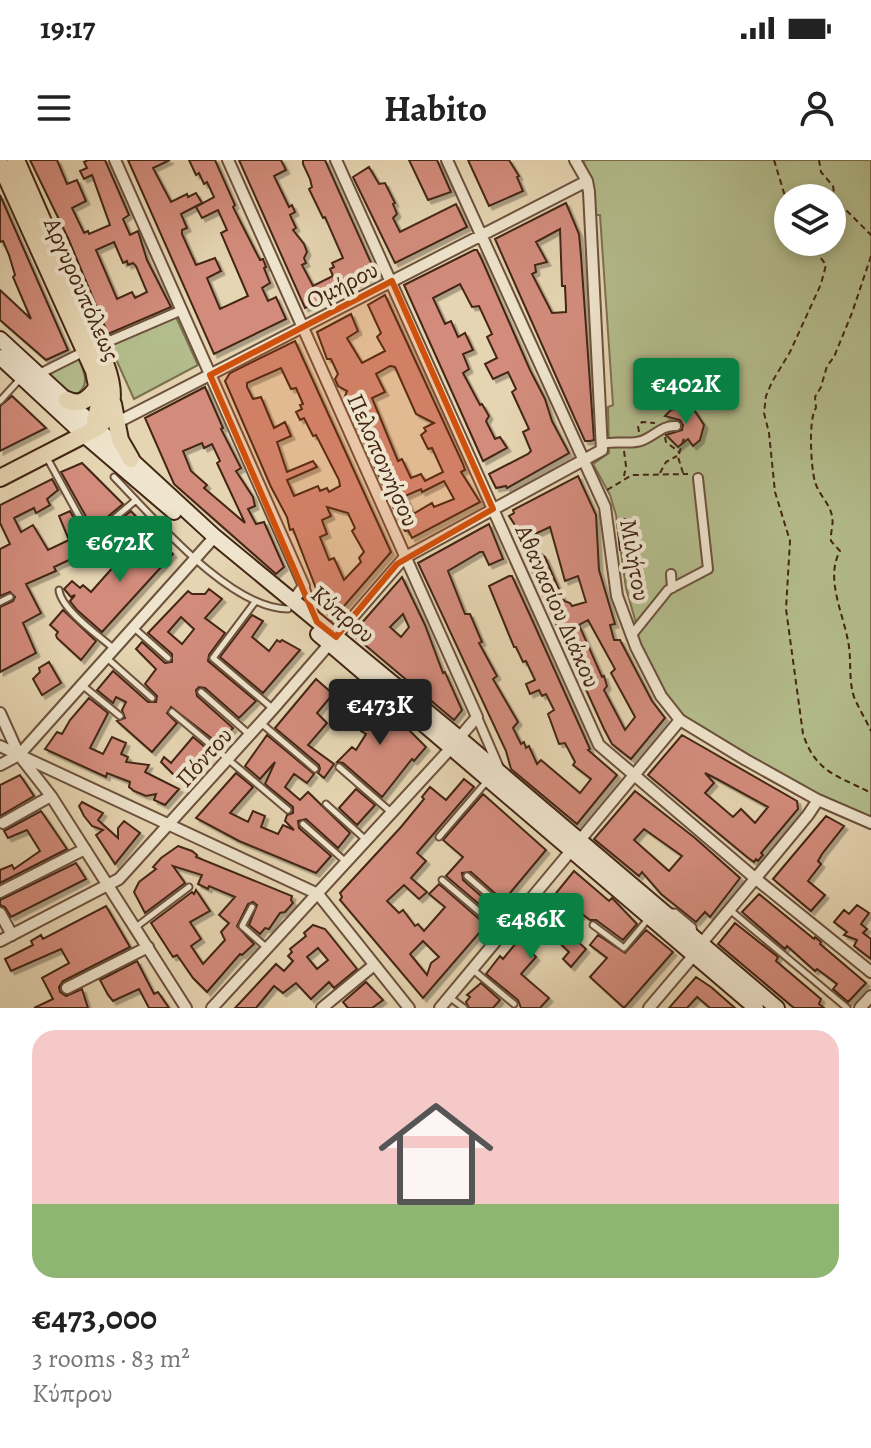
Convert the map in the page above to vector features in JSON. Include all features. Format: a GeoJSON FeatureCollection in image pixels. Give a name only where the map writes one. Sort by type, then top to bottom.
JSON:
{"type":"FeatureCollection","features":[{"type":"Feature","properties":{"kind":"main road","name":"Αργυρουπόλεως"},"geometry":{"type":"LineString","coordinates":[[16,160],[91,349],[100,401],[91,429]]}},
{"type":"Feature","properties":{"kind":"main road","name":"Αργυρουπόλεως"},"geometry":{"type":"LineString","coordinates":[[0,163],[91,349],[111,378],[120,440],[131,459]]}},
{"type":"Feature","properties":{"kind":"main road","name":"Κύπρου"},"geometry":{"type":"LineString","coordinates":[[0,339],[67,400],[91,429],[111,469],[317,622],[332,640]]}},
{"type":"Feature","properties":{"kind":"main road","name":"Κύπρου"},"geometry":{"type":"LineString","coordinates":[[0,357],[131,459],[332,640],[657,915],[777,1008]]}},
{"type":"Feature","properties":{"kind":"main road"},"geometry":{"type":"LineString","coordinates":[[67,400],[76,404],[83,402],[98,386]]}},
{"type":"Feature","properties":{"kind":"main road"},"geometry":{"type":"LineString","coordinates":[[0,478],[91,429],[106,418],[112,399]]}},
{"type":"Feature","properties":{"kind":"main road","name":"Κύπρου"},"geometry":{"type":"LineString","coordinates":[[696,946],[756,1008]]}},
{"type":"Feature","properties":{"kind":"street"},"geometry":{"type":"LineString","coordinates":[[115,160],[304,586],[317,622]]}},
{"type":"Feature","properties":{"kind":"street","name":"Πελοποννήσου"},"geometry":{"type":"LineString","coordinates":[[228,160],[477,717],[495,778]]}},
{"type":"Feature","properties":{"kind":"street","name":"Αθανασίου Διάκου"},"geometry":{"type":"LineString","coordinates":[[336,160],[599,745],[871,972]]}},
{"type":"Feature","properties":{"kind":"street","name":"Μιλήτου"},"geometry":{"type":"LineString","coordinates":[[447,160],[599,494],[608,518],[617,596],[631,636],[661,696],[680,720],[818,800],[871,823]]}},
{"type":"Feature","properties":{"kind":"street"},"geometry":{"type":"LineString","coordinates":[[404,558],[602,450],[587,181],[575,160]]}},
{"type":"Feature","properties":{"kind":"street","name":"Ομήρου"},"geometry":{"type":"LineString","coordinates":[[116,423],[587,181]]}},
{"type":"Feature","properties":{"kind":"street"},"geometry":{"type":"LineString","coordinates":[[39,374],[182,310]]}},
{"type":"Feature","properties":{"kind":"street"},"geometry":{"type":"LineString","coordinates":[[603,444],[642,440],[662,428],[676,426]]}},
{"type":"Feature","properties":{"kind":"street"},"geometry":{"type":"LineString","coordinates":[[631,636],[660,598],[708,569],[698,478]]}},
{"type":"Feature","properties":{"kind":"street"},"geometry":{"type":"LineString","coordinates":[[0,765],[19,755],[210,542]]}},
{"type":"Feature","properties":{"kind":"street","name":"Πόντου"},"geometry":{"type":"LineString","coordinates":[[0,941],[119,879],[261,723],[404,558]]}},
{"type":"Feature","properties":{"kind":"street"},"geometry":{"type":"LineString","coordinates":[[671,574],[672,588]]}},
{"type":"Feature","properties":{"kind":"street"},"geometry":{"type":"LineString","coordinates":[[291,605],[304,586]]}},
{"type":"Feature","properties":{"kind":"street"},"geometry":{"type":"LineString","coordinates":[[0,713],[19,755],[51,796],[186,1008]]}},
{"type":"Feature","properties":{"kind":"street"},"geometry":{"type":"LineString","coordinates":[[212,1008],[477,717]]}},
{"type":"Feature","properties":{"kind":"street"},"geometry":{"type":"LineString","coordinates":[[440,1008],[680,720]]}},
{"type":"Feature","properties":{"kind":"street"},"geometry":{"type":"LineString","coordinates":[[0,746],[318,894],[409,1008]]}},
{"type":"Feature","properties":{"kind":"street"},"geometry":{"type":"LineString","coordinates":[[3,823],[51,796]]}},
{"type":"Feature","properties":{"kind":"street"},"geometry":{"type":"LineString","coordinates":[[649,1008],[696,946],[756,879],[818,800]]}},
{"type":"Feature","properties":{"kind":"street"},"geometry":{"type":"LineString","coordinates":[[0,892],[85,849]]}},
{"type":"Feature","properties":{"kind":"street"},"geometry":{"type":"LineString","coordinates":[[0,913],[12,935]]}},
{"type":"Feature","properties":{"kind":"street"},"geometry":{"type":"LineString","coordinates":[[67,988],[148,947]]}},
{"type":"Feature","properties":{"kind":"street"},"geometry":{"type":"LineString","coordinates":[[322,1008],[374,965]]}},
{"type":"Feature","properties":{"kind":"street"},"geometry":{"type":"LineString","coordinates":[[860,1008],[871,996]]}},
{"type":"Feature","properties":{"kind":"lane"},"geometry":{"type":"LineString","coordinates":[[0,401],[22,377]]}},
{"type":"Feature","properties":{"kind":"lane"},"geometry":{"type":"LineString","coordinates":[[46,455],[91,538],[136,500]]}},
{"type":"Feature","properties":{"kind":"lane"},"geometry":{"type":"LineString","coordinates":[[111,469],[136,500],[194,558],[255,602],[272,609],[291,605]]}},
{"type":"Feature","properties":{"kind":"lane"},"geometry":{"type":"LineString","coordinates":[[117,560],[157,522]]}},
{"type":"Feature","properties":{"kind":"lane"},"geometry":{"type":"LineString","coordinates":[[59,590],[66,605],[152,698]]}},
{"type":"Feature","properties":{"kind":"lane"},"geometry":{"type":"LineString","coordinates":[[0,602],[10,597]]}},
{"type":"Feature","properties":{"kind":"lane"},"geometry":{"type":"LineString","coordinates":[[255,602],[213,658],[273,709]]}},
{"type":"Feature","properties":{"kind":"lane"},"geometry":{"type":"LineString","coordinates":[[132,626],[168,658]]}},
{"type":"Feature","properties":{"kind":"lane"},"geometry":{"type":"LineString","coordinates":[[81,684],[120,716]]}},
{"type":"Feature","properties":{"kind":"lane"},"geometry":{"type":"LineString","coordinates":[[201,692],[250,735]]}},
{"type":"Feature","properties":{"kind":"lane"},"geometry":{"type":"LineString","coordinates":[[172,712],[288,810]]}},
{"type":"Feature","properties":{"kind":"lane"},"geometry":{"type":"LineString","coordinates":[[261,723],[315,769]]}},
{"type":"Feature","properties":{"kind":"lane"},"geometry":{"type":"LineString","coordinates":[[339,767],[392,813]]}},
{"type":"Feature","properties":{"kind":"lane"},"geometry":{"type":"LineString","coordinates":[[439,837],[495,778]]}},
{"type":"Feature","properties":{"kind":"lane"},"geometry":{"type":"LineString","coordinates":[[326,804],[366,840]]}},
{"type":"Feature","properties":{"kind":"lane"},"geometry":{"type":"LineString","coordinates":[[303,824],[346,862]]}},
{"type":"Feature","properties":{"kind":"lane"},"geometry":{"type":"LineString","coordinates":[[467,876],[515,917]]}},
{"type":"Feature","properties":{"kind":"lane"},"geometry":{"type":"LineString","coordinates":[[442,880],[503,932]]}},
{"type":"Feature","properties":{"kind":"lane"},"geometry":{"type":"LineString","coordinates":[[136,927],[189,887]]}},
{"type":"Feature","properties":{"kind":"lane"},"geometry":{"type":"LineString","coordinates":[[252,907],[242,926],[267,949]]}},
{"type":"Feature","properties":{"kind":"lane"},"geometry":{"type":"LineString","coordinates":[[730,909],[847,1008]]}},
{"type":"Feature","properties":{"kind":"lane"},"geometry":{"type":"LineString","coordinates":[[593,925],[624,948],[657,915],[675,912],[693,927],[696,946]]}},
{"type":"Feature","properties":{"kind":"lane"},"geometry":{"type":"LineString","coordinates":[[472,969],[514,1004]]}},
{"type":"Feature","properties":{"kind":"lane"},"geometry":{"type":"LineString","coordinates":[[449,997],[464,1008]]}},
{"type":"Feature","properties":{"kind":"path"},"geometry":{"type":"LineString","coordinates":[[774,160],[781,184]]}},
{"type":"Feature","properties":{"kind":"path"},"geometry":{"type":"LineString","coordinates":[[819,160],[821,172],[833,186],[835,199],[871,235]]}},
{"type":"Feature","properties":{"kind":"path"},"geometry":{"type":"LineString","coordinates":[[819,256],[826,265],[821,284],[790,352],[772,382],[764,413],[775,492],[790,541],[786,609],[803,734],[809,753],[820,767],[871,793]]}},
{"type":"Feature","properties":{"kind":"path"},"geometry":{"type":"LineString","coordinates":[[871,256],[852,313],[815,397],[811,447],[815,481],[833,521],[831,541],[840,551],[834,561],[835,582],[838,609],[849,643],[852,688],[871,731]]}},
{"type":"Feature","properties":{"kind":"path"},"geometry":{"type":"LineString","coordinates":[[642,440],[638,426],[642,422],[650,421],[662,428]]}},
{"type":"Feature","properties":{"kind":"path"},"geometry":{"type":"LineString","coordinates":[[659,474],[666,462],[679,454],[685,435]]}},
{"type":"Feature","properties":{"kind":"path"},"geometry":{"type":"LineString","coordinates":[[624,442],[624,478]]}},
{"type":"Feature","properties":{"kind":"path"},"geometry":{"type":"LineString","coordinates":[[670,444],[679,454],[684,474]]}},
{"type":"Feature","properties":{"kind":"path"},"geometry":{"type":"LineString","coordinates":[[599,494],[624,478],[659,474],[684,474],[698,478]]}},
{"type":"Feature","properties":{"kind":"highlighted area"},"geometry":{"type":"Polygon","coordinates":[[[392,281],[493,509],[397,564],[336,637],[317,622],[210,375],[392,281]]]}},
{"type":"Feature","properties":{"kind":"green space"},"geometry":{"type":"Polygon","coordinates":[[[583,160],[871,160],[871,817],[821,797],[686,718],[661,686],[648,662],[631,625],[636,623],[626,588],[616,515],[610,495],[593,464],[609,453],[608,407],[613,405],[600,215],[594,215],[592,182],[583,160]]]}},
{"type":"Feature","properties":{"kind":"green space"},"geometry":{"type":"Polygon","coordinates":[[[176,317],[198,365],[134,399],[110,346],[176,317]]]}},
{"type":"Feature","properties":{"kind":"green space"},"geometry":{"type":"Polygon","coordinates":[[[78,356],[85,384],[74,395],[47,374],[78,356]]]}},
{"type":"Feature","properties":{"kind":"building"},"geometry":{"type":"Polygon","coordinates":[[[30,160],[57,160],[67,184],[77,180],[86,201],[72,208],[84,233],[88,231],[89,234],[110,225],[92,175],[84,179],[80,171],[87,168],[84,162],[88,160],[105,160],[129,215],[123,219],[130,235],[138,231],[147,260],[171,307],[108,334],[68,238],[30,160]],[[114,242],[96,250],[117,299],[132,292],[135,298],[147,292],[136,266],[133,263],[128,265],[127,261],[123,263],[114,242]]]}},
{"type":"Feature","properties":{"kind":"building"},"geometry":{"type":"Polygon","coordinates":[[[128,160],[170,160],[153,168],[171,202],[196,193],[202,203],[181,214],[187,228],[182,230],[182,234],[196,265],[215,258],[221,271],[207,278],[220,309],[248,296],[221,233],[227,230],[218,210],[202,218],[196,207],[214,197],[207,182],[204,184],[199,173],[196,175],[189,160],[215,160],[235,205],[233,207],[266,267],[270,283],[262,288],[268,301],[276,297],[286,319],[214,354],[128,160]]]}},
{"type":"Feature","properties":{"kind":"building"},"geometry":{"type":"Polygon","coordinates":[[[239,160],[281,160],[286,170],[274,176],[289,207],[292,205],[295,212],[290,215],[296,228],[293,230],[307,252],[304,258],[306,263],[302,265],[313,286],[333,276],[330,269],[334,267],[332,263],[343,258],[309,189],[312,187],[303,164],[303,160],[325,160],[376,274],[305,308],[239,160]]]}},
{"type":"Feature","properties":{"kind":"building"},"geometry":{"type":"Polygon","coordinates":[[[409,160],[437,160],[451,192],[428,200],[409,160]]]}},
{"type":"Feature","properties":{"kind":"building"},"geometry":{"type":"Polygon","coordinates":[[[468,160],[509,160],[519,176],[523,191],[489,206],[468,160]]]}},
{"type":"Feature","properties":{"kind":"building"},"geometry":{"type":"Polygon","coordinates":[[[369,167],[379,184],[385,183],[395,203],[397,214],[393,218],[400,232],[456,204],[467,227],[395,263],[353,177],[369,167]]]}},
{"type":"Feature","properties":{"kind":"building"},"geometry":{"type":"Polygon","coordinates":[[[0,195],[68,350],[46,360],[0,320],[0,290],[31,319],[13,277],[9,255],[3,241],[0,242],[0,195]]]}},
{"type":"Feature","properties":{"kind":"building"},"geometry":{"type":"Polygon","coordinates":[[[566,203],[579,234],[594,440],[585,441],[495,239],[566,203]],[[560,229],[536,242],[547,262],[535,265],[536,272],[532,274],[552,313],[566,312],[565,286],[562,286],[560,229]]]}},
{"type":"Feature","properties":{"kind":"building"},"geometry":{"type":"Polygon","coordinates":[[[474,250],[482,260],[569,453],[507,488],[496,488],[489,474],[531,451],[523,432],[529,429],[512,392],[516,389],[508,372],[493,379],[485,364],[497,358],[487,337],[492,334],[479,306],[472,307],[460,284],[433,298],[445,324],[451,321],[458,337],[465,333],[473,350],[463,354],[469,369],[463,373],[489,416],[486,421],[495,439],[500,437],[507,448],[483,461],[404,285],[474,250]]]}},
{"type":"Feature","properties":{"kind":"building"},"geometry":{"type":"Polygon","coordinates":[[[385,295],[463,464],[465,470],[461,472],[480,502],[412,538],[408,530],[405,531],[390,501],[350,411],[354,409],[344,399],[347,391],[338,386],[335,379],[338,374],[331,359],[327,359],[317,332],[351,314],[358,331],[347,338],[362,363],[385,351],[377,337],[381,333],[368,305],[385,295]],[[390,366],[376,374],[385,392],[372,398],[398,461],[402,459],[411,478],[421,474],[425,481],[443,472],[432,448],[428,449],[421,435],[426,431],[424,428],[434,423],[416,414],[395,367],[390,366]],[[444,481],[405,496],[413,514],[432,503],[434,507],[454,499],[444,481]]]}},
{"type":"Feature","properties":{"kind":"building"},"geometry":{"type":"Polygon","coordinates":[[[295,341],[391,552],[332,620],[324,609],[293,529],[290,530],[287,517],[225,381],[230,373],[295,341]],[[281,368],[247,383],[247,387],[253,399],[261,397],[274,428],[285,422],[291,436],[277,442],[287,472],[313,461],[317,467],[287,480],[294,496],[318,486],[320,491],[327,488],[329,492],[340,486],[339,480],[316,435],[313,436],[304,418],[300,420],[296,412],[302,409],[300,405],[303,404],[296,388],[291,389],[281,368]],[[327,507],[331,516],[322,520],[327,534],[320,537],[329,560],[334,558],[344,580],[361,562],[359,558],[364,552],[352,531],[355,528],[348,513],[327,507]]]}},
{"type":"Feature","properties":{"kind":"building"},"geometry":{"type":"Polygon","coordinates":[[[205,387],[221,429],[241,468],[236,471],[253,497],[255,506],[248,509],[256,524],[264,522],[284,567],[276,574],[174,484],[145,418],[205,387]],[[202,443],[183,451],[191,471],[207,485],[204,488],[245,523],[217,463],[220,461],[212,444],[204,448],[202,443]]]}},
{"type":"Feature","properties":{"kind":"building"},"geometry":{"type":"Polygon","coordinates":[[[12,396],[46,428],[0,451],[0,406],[12,396]]]}},
{"type":"Feature","properties":{"kind":"building"},"geometry":{"type":"Polygon","coordinates":[[[682,407],[694,410],[704,425],[700,440],[693,446],[688,439],[678,447],[666,435],[682,430],[680,420],[665,416],[671,410],[682,407]]]}},
{"type":"Feature","properties":{"kind":"building"},"geometry":{"type":"Polygon","coordinates":[[[82,463],[123,504],[93,529],[61,472],[82,463]]]}},
{"type":"Feature","properties":{"kind":"building"},"geometry":{"type":"Polygon","coordinates":[[[578,476],[596,515],[599,570],[615,624],[610,625],[614,640],[620,640],[652,701],[665,718],[631,759],[612,744],[604,729],[527,560],[541,554],[545,557],[564,601],[572,606],[586,602],[578,576],[565,581],[550,527],[531,536],[528,531],[521,534],[509,516],[514,513],[513,510],[578,476]],[[588,620],[579,625],[604,676],[607,686],[604,690],[625,730],[635,717],[611,673],[615,669],[588,620]]]}},
{"type":"Feature","properties":{"kind":"building"},"geometry":{"type":"Polygon","coordinates":[[[52,479],[58,490],[47,499],[50,505],[36,513],[34,508],[14,518],[21,532],[33,525],[48,550],[69,540],[59,516],[70,511],[86,541],[91,543],[131,511],[145,526],[112,557],[101,545],[26,584],[41,613],[23,623],[36,653],[0,672],[0,607],[15,597],[10,592],[0,596],[0,549],[10,544],[0,523],[0,505],[52,479]]]}},
{"type":"Feature","properties":{"kind":"building"},"geometry":{"type":"Polygon","coordinates":[[[625,519],[628,550],[620,550],[617,520],[625,519]]]}},
{"type":"Feature","properties":{"kind":"building"},"geometry":{"type":"Polygon","coordinates":[[[489,524],[503,559],[489,565],[483,552],[480,552],[448,571],[465,614],[470,614],[482,642],[479,643],[497,676],[493,679],[518,722],[513,728],[521,744],[524,742],[526,748],[529,746],[537,764],[541,760],[580,793],[591,779],[573,765],[575,762],[565,743],[559,744],[548,714],[554,710],[546,694],[542,696],[539,690],[530,694],[526,684],[535,680],[526,661],[523,662],[514,647],[489,586],[509,576],[512,576],[534,624],[588,750],[617,775],[577,824],[511,769],[506,751],[418,563],[489,524]]]}},
{"type":"Feature","properties":{"kind":"building"},"geometry":{"type":"Polygon","coordinates":[[[152,534],[173,554],[102,632],[70,601],[75,595],[71,597],[64,589],[72,581],[91,592],[115,565],[121,564],[152,534]]]}},
{"type":"Feature","properties":{"kind":"building"},"geometry":{"type":"Polygon","coordinates":[[[402,577],[462,710],[454,720],[352,634],[402,577]],[[403,614],[390,627],[401,637],[409,627],[403,614]]]}},
{"type":"Feature","properties":{"kind":"building"},"geometry":{"type":"Polygon","coordinates":[[[209,589],[222,599],[205,618],[225,633],[208,661],[256,701],[239,718],[205,688],[199,687],[197,696],[233,728],[219,744],[171,707],[167,713],[177,723],[152,752],[117,721],[125,718],[122,710],[126,702],[116,697],[113,703],[97,690],[113,671],[148,702],[156,702],[157,696],[145,684],[156,669],[136,649],[142,642],[165,663],[172,662],[172,654],[148,633],[188,591],[205,594],[209,589]],[[181,617],[168,632],[182,644],[194,629],[181,617]]]}},
{"type":"Feature","properties":{"kind":"building"},"geometry":{"type":"Polygon","coordinates":[[[63,610],[96,641],[81,660],[57,638],[58,632],[50,625],[63,610]]]}},
{"type":"Feature","properties":{"kind":"building"},"geometry":{"type":"Polygon","coordinates":[[[252,615],[263,621],[252,637],[269,651],[277,640],[300,650],[263,693],[220,657],[252,615]]]}},
{"type":"Feature","properties":{"kind":"building"},"geometry":{"type":"Polygon","coordinates":[[[49,662],[61,683],[42,695],[33,679],[40,672],[39,668],[49,662]]]}},
{"type":"Feature","properties":{"kind":"building"},"geometry":{"type":"Polygon","coordinates":[[[316,679],[333,694],[317,713],[327,723],[308,745],[334,764],[324,778],[318,773],[319,765],[275,728],[316,679]]]}},
{"type":"Feature","properties":{"kind":"building"},"geometry":{"type":"Polygon","coordinates":[[[359,695],[370,699],[372,704],[403,724],[426,747],[414,761],[412,759],[382,797],[343,763],[337,762],[352,747],[356,750],[366,734],[361,731],[363,727],[345,715],[359,695]]]}},
{"type":"Feature","properties":{"kind":"building"},"geometry":{"type":"Polygon","coordinates":[[[89,698],[108,713],[90,748],[103,754],[112,737],[126,743],[121,754],[128,757],[126,762],[149,765],[145,772],[179,789],[165,805],[154,800],[156,794],[146,796],[129,787],[130,782],[107,773],[106,777],[45,749],[57,732],[62,734],[89,698]]]}},
{"type":"Feature","properties":{"kind":"building"},"geometry":{"type":"Polygon","coordinates":[[[267,735],[314,774],[307,783],[294,774],[285,787],[300,800],[308,792],[350,833],[338,848],[306,819],[298,821],[299,828],[331,856],[316,873],[239,841],[196,818],[236,773],[253,787],[230,813],[248,822],[253,811],[265,816],[261,827],[278,834],[283,825],[294,830],[285,821],[287,815],[293,813],[293,807],[265,784],[275,762],[260,779],[245,766],[267,735]]]}},
{"type":"Feature","properties":{"kind":"building"},"geometry":{"type":"Polygon","coordinates":[[[682,735],[797,801],[798,809],[761,853],[763,855],[754,862],[648,775],[682,735]],[[705,773],[714,783],[705,793],[733,817],[741,809],[755,823],[768,807],[705,773]]]}},
{"type":"Feature","properties":{"kind":"building"},"geometry":{"type":"Polygon","coordinates":[[[193,737],[211,752],[183,784],[161,762],[164,757],[171,763],[193,737]]]}},
{"type":"Feature","properties":{"kind":"building"},"geometry":{"type":"Polygon","coordinates":[[[20,775],[34,796],[0,816],[0,785],[20,775]]]}},
{"type":"Feature","properties":{"kind":"building"},"geometry":{"type":"Polygon","coordinates":[[[464,779],[474,787],[417,853],[426,861],[411,878],[427,892],[419,899],[404,885],[387,901],[399,913],[403,910],[415,926],[418,924],[424,931],[445,907],[429,894],[439,884],[486,925],[423,998],[340,900],[340,893],[401,827],[430,787],[446,800],[464,779]],[[423,941],[410,954],[427,975],[431,963],[439,957],[423,941]]]}},
{"type":"Feature","properties":{"kind":"building"},"geometry":{"type":"Polygon","coordinates":[[[356,789],[375,805],[357,825],[339,808],[356,789]]]}},
{"type":"Feature","properties":{"kind":"building"},"geometry":{"type":"Polygon","coordinates":[[[635,791],[740,878],[710,917],[705,912],[696,922],[661,894],[642,872],[639,876],[594,839],[635,791]],[[644,829],[634,840],[669,871],[682,856],[644,829]]]}},
{"type":"Feature","properties":{"kind":"building"},"geometry":{"type":"Polygon","coordinates":[[[483,794],[546,850],[510,893],[512,895],[506,903],[471,872],[462,873],[463,880],[498,911],[493,916],[446,876],[463,857],[443,840],[483,794]]]}},
{"type":"Feature","properties":{"kind":"building"},"geometry":{"type":"Polygon","coordinates":[[[82,802],[103,813],[98,820],[118,838],[118,828],[124,821],[140,833],[115,864],[96,835],[103,830],[92,826],[84,816],[79,806],[82,802]]]}},
{"type":"Feature","properties":{"kind":"building"},"geometry":{"type":"Polygon","coordinates":[[[41,811],[67,849],[0,883],[0,870],[12,865],[14,869],[40,851],[27,830],[8,838],[4,831],[41,811]]]}},
{"type":"Feature","properties":{"kind":"building"},"geometry":{"type":"Polygon","coordinates":[[[826,816],[844,826],[822,854],[818,861],[821,864],[808,881],[825,895],[811,911],[773,879],[826,816]]]}},
{"type":"Feature","properties":{"kind":"building"},"geometry":{"type":"Polygon","coordinates":[[[178,846],[192,851],[196,857],[292,896],[293,903],[280,913],[269,929],[265,928],[260,934],[249,925],[257,905],[253,902],[248,904],[237,926],[254,944],[240,954],[207,992],[177,955],[173,957],[151,923],[196,890],[210,911],[190,922],[201,939],[191,946],[203,964],[225,940],[221,932],[229,923],[219,915],[235,897],[198,884],[202,875],[173,866],[185,883],[145,913],[134,892],[139,882],[156,869],[153,867],[161,858],[178,846]]]}},
{"type":"Feature","properties":{"kind":"building"},"geometry":{"type":"Polygon","coordinates":[[[76,863],[86,879],[11,917],[0,905],[0,900],[76,863]]]}},
{"type":"Feature","properties":{"kind":"building"},"geometry":{"type":"Polygon","coordinates":[[[574,871],[609,901],[612,898],[637,924],[623,940],[596,920],[582,914],[578,919],[552,898],[574,871]]]}},
{"type":"Feature","properties":{"kind":"building"},"geometry":{"type":"Polygon","coordinates":[[[759,894],[815,937],[866,983],[848,1002],[833,989],[837,984],[817,969],[815,971],[787,946],[785,949],[742,912],[759,894]]]}},
{"type":"Feature","properties":{"kind":"building"},"geometry":{"type":"Polygon","coordinates":[[[857,905],[869,913],[861,924],[867,929],[863,933],[871,939],[871,959],[854,946],[857,940],[844,935],[847,932],[834,922],[844,910],[849,914],[857,905]]]}},
{"type":"Feature","properties":{"kind":"building"},"geometry":{"type":"Polygon","coordinates":[[[106,906],[130,947],[63,981],[59,987],[66,996],[82,989],[88,1008],[34,1008],[53,999],[42,978],[69,963],[61,949],[11,971],[5,959],[33,945],[31,941],[41,935],[43,939],[106,906]]]}},
{"type":"Feature","properties":{"kind":"building"},"geometry":{"type":"Polygon","coordinates":[[[543,910],[586,949],[571,967],[563,959],[569,952],[545,929],[529,950],[536,957],[521,974],[549,998],[540,1008],[521,1008],[518,1000],[486,974],[500,956],[503,959],[543,910]]]}},
{"type":"Feature","properties":{"kind":"building"},"geometry":{"type":"Polygon","coordinates":[[[735,923],[778,957],[776,961],[821,999],[819,1004],[824,1008],[794,1008],[718,944],[735,923]]]}},
{"type":"Feature","properties":{"kind":"building"},"geometry":{"type":"Polygon","coordinates":[[[313,925],[325,929],[357,969],[334,988],[329,982],[311,999],[296,983],[283,993],[274,986],[256,1008],[235,1008],[276,964],[284,971],[293,961],[288,956],[292,952],[290,949],[306,936],[304,933],[313,925]],[[318,948],[307,957],[317,969],[328,960],[318,948]]]}},
{"type":"Feature","properties":{"kind":"building"},"geometry":{"type":"Polygon","coordinates":[[[646,930],[673,952],[624,1008],[590,977],[607,958],[590,945],[598,935],[625,953],[646,930]]]}},
{"type":"Feature","properties":{"kind":"building"},"geometry":{"type":"Polygon","coordinates":[[[137,961],[154,994],[158,992],[169,1008],[149,1008],[139,989],[113,1001],[108,995],[100,980],[137,961]]]}},
{"type":"Feature","properties":{"kind":"building"},"geometry":{"type":"Polygon","coordinates":[[[696,977],[735,1008],[710,1008],[697,997],[687,1008],[669,1008],[696,977]]]}},
{"type":"Feature","properties":{"kind":"building"},"geometry":{"type":"Polygon","coordinates":[[[366,982],[383,1000],[372,1008],[348,1008],[343,1002],[366,982]]]}},
{"type":"Feature","properties":{"kind":"building"},"geometry":{"type":"Polygon","coordinates":[[[481,983],[500,1000],[493,1008],[469,1008],[466,1002],[470,997],[467,995],[481,983]]]}}]}
